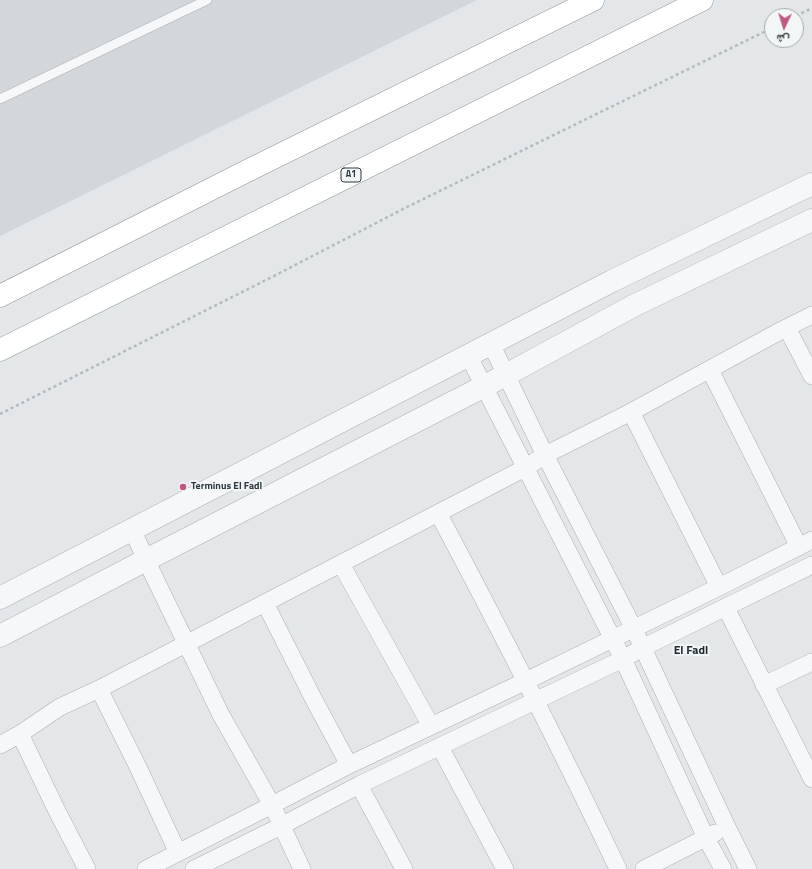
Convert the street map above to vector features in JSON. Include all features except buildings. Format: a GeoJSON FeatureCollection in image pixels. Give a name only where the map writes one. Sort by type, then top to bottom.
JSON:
{"type":"FeatureCollection","features":[{"type":"Feature","properties":{"kind":"highway"},"geometry":{"type":"LineString","coordinates":[[0,296],[244,172],[593,0]]}},
{"type":"Feature","properties":{"kind":"highway","name":"A1"},"geometry":{"type":"LineString","coordinates":[[0,350],[702,0]]}},
{"type":"Feature","properties":{"kind":"street"},"geometry":{"type":"LineString","coordinates":[[0,598],[612,281],[812,184]]}},
{"type":"Feature","properties":{"kind":"street"},"geometry":{"type":"LineString","coordinates":[[0,636],[506,375],[633,306],[812,220]]}},
{"type":"Feature","properties":{"kind":"street"},"geometry":{"type":"LineString","coordinates":[[0,745],[20,734],[60,707],[99,689],[438,514],[525,468],[546,455],[631,412],[812,315]]}},
{"type":"Feature","properties":{"kind":"street"},"geometry":{"type":"LineString","coordinates":[[787,328],[812,376]]}},
{"type":"Feature","properties":{"kind":"street"},"geometry":{"type":"LineString","coordinates":[[491,344],[634,629],[748,869]]}},
{"type":"Feature","properties":{"kind":"street"},"geometry":{"type":"LineString","coordinates":[[468,355],[623,659],[706,838],[723,869]]}},
{"type":"Feature","properties":{"kind":"street"},"geometry":{"type":"LineString","coordinates":[[146,869],[349,765],[526,682],[806,544],[710,370]]}},
{"type":"Feature","properties":{"kind":"street"},"geometry":{"type":"LineString","coordinates":[[631,412],[719,588]]}},
{"type":"Feature","properties":{"kind":"street"},"geometry":{"type":"LineString","coordinates":[[438,514],[536,700],[618,869]]}},
{"type":"Feature","properties":{"kind":"street"},"geometry":{"type":"LineString","coordinates":[[132,529],[222,714],[272,805],[302,869]]}},
{"type":"Feature","properties":{"kind":"street"},"geometry":{"type":"LineString","coordinates":[[341,564],[431,726]]}},
{"type":"Feature","properties":{"kind":"street"},"geometry":{"type":"LineString","coordinates":[[195,869],[359,785],[623,659],[642,648],[812,565]]}},
{"type":"Feature","properties":{"kind":"street"},"geometry":{"type":"LineString","coordinates":[[265,603],[349,765]]}},
{"type":"Feature","properties":{"kind":"street"},"geometry":{"type":"LineString","coordinates":[[726,608],[812,779]]}},
{"type":"Feature","properties":{"kind":"street"},"geometry":{"type":"LineString","coordinates":[[764,685],[812,662]]}},
{"type":"Feature","properties":{"kind":"street"},"geometry":{"type":"LineString","coordinates":[[99,689],[138,767],[178,853]]}},
{"type":"Feature","properties":{"kind":"street"},"geometry":{"type":"LineString","coordinates":[[20,734],[87,869]]}},
{"type":"Feature","properties":{"kind":"street"},"geometry":{"type":"LineString","coordinates":[[440,747],[505,869]]}},
{"type":"Feature","properties":{"kind":"street"},"geometry":{"type":"LineString","coordinates":[[359,785],[404,869]]}},
{"type":"Feature","properties":{"kind":"street"},"geometry":{"type":"LineString","coordinates":[[644,869],[727,827]]}},
{"type":"Feature","properties":{"kind":"lane"},"geometry":{"type":"LineString","coordinates":[[0,99],[207,0]]}},
{"type":"Feature","properties":{"kind":"path"},"geometry":{"type":"LineString","coordinates":[[0,414],[272,278],[404,208],[764,32]]}},
{"type":"Feature","properties":{"kind":"shaded area"},"geometry":{"type":"Polygon","coordinates":[[[0,0],[477,0],[0,236],[0,0]]]}},
{"type":"Feature","properties":{"kind":"place","name":"Terminus El Fadl"},"geometry":{"type":"Point","coordinates":[183,487]}},
{"type":"Feature","properties":{"kind":"district","name":"El Fadl"},"geometry":{"type":"Point","coordinates":[691,651]}}]}
